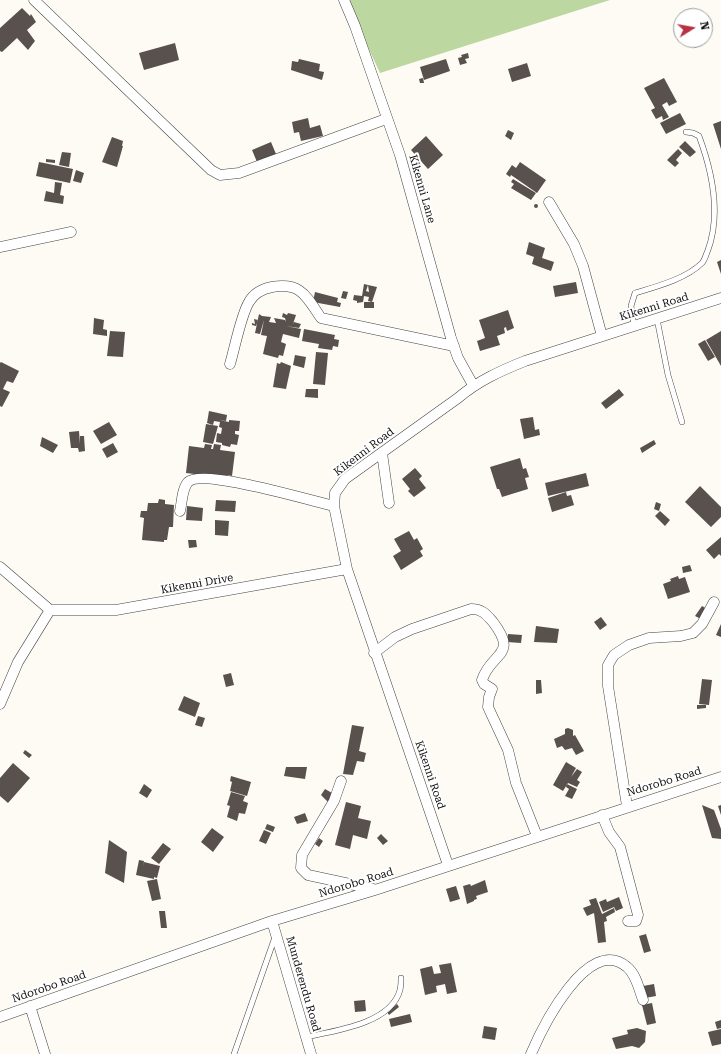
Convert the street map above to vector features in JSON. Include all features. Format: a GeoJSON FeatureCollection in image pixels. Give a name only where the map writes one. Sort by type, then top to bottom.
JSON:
{"type":"FeatureCollection","features":[{"type":"Feature","properties":{"kind":"street"},"geometry":{"type":"LineString","coordinates":[[34,0],[211,170],[220,175],[239,173],[386,119]]}},
{"type":"Feature","properties":{"kind":"street","name":"Kikenni Lane"},"geometry":{"type":"LineString","coordinates":[[344,0],[355,26],[386,119],[400,155],[454,346],[473,385]]}},
{"type":"Feature","properties":{"kind":"street"},"geometry":{"type":"LineString","coordinates":[[550,202],[574,244],[584,266],[602,336]]}},
{"type":"Feature","properties":{"kind":"street"},"geometry":{"type":"LineString","coordinates":[[0,247],[71,232]]}},
{"type":"Feature","properties":{"kind":"street"},"geometry":{"type":"LineString","coordinates":[[230,364],[248,303],[254,294],[266,288],[281,285],[290,285],[302,292],[321,318],[454,346]]}},
{"type":"Feature","properties":{"kind":"street","name":"Kikenni Road"},"geometry":{"type":"LineString","coordinates":[[448,865],[374,653],[347,570],[334,506],[335,493],[338,486],[345,479],[458,398],[473,385],[497,372],[525,361],[721,298]]}},
{"type":"Feature","properties":{"kind":"street"},"geometry":{"type":"LineString","coordinates":[[382,453],[389,503]]}},
{"type":"Feature","properties":{"kind":"street"},"geometry":{"type":"LineString","coordinates":[[180,511],[184,488],[189,481],[201,477],[232,481],[334,506]]}},
{"type":"Feature","properties":{"kind":"street"},"geometry":{"type":"LineString","coordinates":[[0,567],[50,610],[18,662],[0,704]]}},
{"type":"Feature","properties":{"kind":"street","name":"Kikenni Drive"},"geometry":{"type":"LineString","coordinates":[[50,610],[116,610],[347,570]]}},
{"type":"Feature","properties":{"kind":"street"},"geometry":{"type":"LineString","coordinates":[[627,806],[608,686],[608,665],[614,655],[629,645],[649,638],[681,636],[693,633],[702,624],[714,602]]}},
{"type":"Feature","properties":{"kind":"street"},"geometry":{"type":"LineString","coordinates":[[374,653],[396,637],[412,628],[470,609],[479,609],[485,613],[498,629],[505,642],[505,646],[484,673],[482,680],[484,684],[492,689],[488,706],[508,750],[516,783],[537,836]]}},
{"type":"Feature","properties":{"kind":"street","name":"Ndorobo Road"},"geometry":{"type":"LineString","coordinates":[[0,1017],[272,921],[375,890],[627,806],[721,777]]}},
{"type":"Feature","properties":{"kind":"street"},"geometry":{"type":"LineString","coordinates":[[341,781],[334,801],[302,855],[300,864],[301,868],[308,875],[375,890]]}},
{"type":"Feature","properties":{"kind":"street"},"geometry":{"type":"LineString","coordinates":[[602,815],[609,832],[620,847],[638,915],[636,921],[628,921]]}},
{"type":"Feature","properties":{"kind":"street","name":"Munderendu Road"},"geometry":{"type":"LineString","coordinates":[[272,921],[311,1054]]}},
{"type":"Feature","properties":{"kind":"street"},"geometry":{"type":"LineString","coordinates":[[531,1054],[549,1016],[565,992],[575,980],[593,966],[611,960],[626,967],[633,974],[643,1000]]}},
{"type":"Feature","properties":{"kind":"street"},"geometry":{"type":"LineString","coordinates":[[30,1006],[45,1054]]}},
{"type":"Feature","properties":{"kind":"lane"},"geometry":{"type":"LineString","coordinates":[[634,326],[631,306],[635,294],[656,287],[685,274],[702,263],[710,245],[716,218],[708,164],[699,136],[693,132],[686,132]]}},
{"type":"Feature","properties":{"kind":"lane"},"geometry":{"type":"LineString","coordinates":[[657,318],[668,375],[682,422]]}},
{"type":"Feature","properties":{"kind":"lane"},"geometry":{"type":"LineString","coordinates":[[234,1054],[276,935]]}},
{"type":"Feature","properties":{"kind":"lane"},"geometry":{"type":"LineString","coordinates":[[306,1037],[345,1029],[364,1023],[379,1014],[395,1000],[400,990],[401,978]]}},
{"type":"Feature","properties":{"kind":"green space"},"geometry":{"type":"Polygon","coordinates":[[[346,0],[610,0],[380,73],[346,0]]]}},
{"type":"Feature","properties":{"kind":"building"},"geometry":{"type":"Polygon","coordinates":[[[22,8],[30,16],[31,14],[36,22],[27,30],[35,41],[28,50],[17,38],[2,52],[0,51],[0,28],[22,8]]]}},
{"type":"Feature","properties":{"kind":"building"},"geometry":{"type":"Polygon","coordinates":[[[175,43],[179,60],[144,70],[139,53],[175,43]]]}},
{"type":"Feature","properties":{"kind":"building"},"geometry":{"type":"Polygon","coordinates":[[[468,53],[469,58],[465,59],[467,63],[460,65],[458,58],[462,57],[461,55],[468,53]]]}},
{"type":"Feature","properties":{"kind":"building"},"geometry":{"type":"Polygon","coordinates":[[[299,59],[320,64],[319,71],[324,72],[322,80],[291,70],[292,61],[298,62],[299,59]]]}},
{"type":"Feature","properties":{"kind":"building"},"geometry":{"type":"Polygon","coordinates":[[[446,59],[450,71],[424,80],[420,67],[446,59]]]}},
{"type":"Feature","properties":{"kind":"building"},"geometry":{"type":"Polygon","coordinates":[[[527,63],[531,76],[512,82],[508,69],[527,63]]]}},
{"type":"Feature","properties":{"kind":"building"},"geometry":{"type":"Polygon","coordinates":[[[423,78],[424,83],[420,83],[419,79],[423,78]]]}},
{"type":"Feature","properties":{"kind":"building"},"geometry":{"type":"Polygon","coordinates":[[[664,78],[677,102],[669,106],[667,102],[662,105],[669,117],[663,120],[662,116],[656,119],[651,110],[655,108],[644,88],[664,78]]]}},
{"type":"Feature","properties":{"kind":"building"},"geometry":{"type":"Polygon","coordinates":[[[680,113],[686,124],[666,134],[660,123],[680,113]]]}},
{"type":"Feature","properties":{"kind":"building"},"geometry":{"type":"Polygon","coordinates":[[[308,118],[310,128],[320,125],[323,136],[301,141],[299,132],[294,133],[292,122],[308,118]]]}},
{"type":"Feature","properties":{"kind":"building"},"geometry":{"type":"Polygon","coordinates":[[[721,121],[721,149],[713,124],[721,121]]]}},
{"type":"Feature","properties":{"kind":"building"},"geometry":{"type":"Polygon","coordinates":[[[508,130],[514,133],[511,140],[505,136],[508,130]]]}},
{"type":"Feature","properties":{"kind":"building"},"geometry":{"type":"Polygon","coordinates":[[[426,136],[443,155],[428,169],[411,150],[426,136]]]}},
{"type":"Feature","properties":{"kind":"building"},"geometry":{"type":"Polygon","coordinates":[[[112,137],[123,141],[117,167],[102,162],[112,137]]]}},
{"type":"Feature","properties":{"kind":"building"},"geometry":{"type":"Polygon","coordinates":[[[685,141],[696,152],[690,157],[679,147],[685,141]]]}},
{"type":"Feature","properties":{"kind":"building"},"geometry":{"type":"Polygon","coordinates":[[[271,142],[276,154],[257,162],[252,150],[271,142]]]}},
{"type":"Feature","properties":{"kind":"building"},"geometry":{"type":"Polygon","coordinates":[[[678,149],[682,153],[676,160],[679,163],[675,167],[667,160],[678,149]]]}},
{"type":"Feature","properties":{"kind":"building"},"geometry":{"type":"Polygon","coordinates":[[[62,152],[71,153],[69,167],[59,165],[62,152]]]}},
{"type":"Feature","properties":{"kind":"building"},"geometry":{"type":"Polygon","coordinates":[[[46,159],[55,160],[55,163],[46,162],[46,159]]]}},
{"type":"Feature","properties":{"kind":"building"},"geometry":{"type":"Polygon","coordinates":[[[39,162],[73,169],[70,183],[36,176],[39,162]]]}},
{"type":"Feature","properties":{"kind":"building"},"geometry":{"type":"Polygon","coordinates":[[[520,162],[546,180],[537,193],[511,175],[510,177],[506,174],[512,165],[516,168],[520,162]]]}},
{"type":"Feature","properties":{"kind":"building"},"geometry":{"type":"Polygon","coordinates":[[[76,170],[84,173],[81,183],[73,181],[76,170]]]}},
{"type":"Feature","properties":{"kind":"building"},"geometry":{"type":"Polygon","coordinates":[[[513,179],[536,193],[531,200],[511,188],[514,184],[511,182],[513,179]]]}},
{"type":"Feature","properties":{"kind":"building"},"geometry":{"type":"Polygon","coordinates":[[[55,182],[62,183],[60,195],[64,196],[63,204],[44,201],[46,191],[54,193],[55,182]]]}},
{"type":"Feature","properties":{"kind":"building"},"geometry":{"type":"Polygon","coordinates":[[[534,204],[538,204],[538,208],[534,208],[534,204]]]}},
{"type":"Feature","properties":{"kind":"building"},"geometry":{"type":"Polygon","coordinates":[[[529,242],[545,248],[542,258],[554,262],[551,271],[532,264],[534,257],[526,254],[529,242]]]}},
{"type":"Feature","properties":{"kind":"building"},"geometry":{"type":"Polygon","coordinates":[[[721,260],[721,274],[717,262],[721,260]]]}},
{"type":"Feature","properties":{"kind":"building"},"geometry":{"type":"Polygon","coordinates":[[[576,282],[578,293],[555,297],[553,286],[576,282]]]}},
{"type":"Feature","properties":{"kind":"building"},"geometry":{"type":"Polygon","coordinates":[[[364,284],[377,287],[372,302],[368,301],[369,297],[364,296],[363,302],[357,303],[357,301],[353,300],[354,295],[362,296],[364,284]]]}},
{"type":"Feature","properties":{"kind":"building"},"geometry":{"type":"Polygon","coordinates":[[[343,291],[348,292],[346,299],[341,298],[343,291]]]}},
{"type":"Feature","properties":{"kind":"building"},"geometry":{"type":"Polygon","coordinates":[[[315,292],[338,298],[337,302],[341,303],[340,307],[313,302],[315,292]]]}},
{"type":"Feature","properties":{"kind":"building"},"geometry":{"type":"Polygon","coordinates":[[[364,302],[374,302],[374,308],[364,308],[364,302]]]}},
{"type":"Feature","properties":{"kind":"building"},"geometry":{"type":"Polygon","coordinates":[[[508,310],[514,328],[507,331],[506,327],[504,328],[505,333],[497,336],[500,345],[480,351],[477,341],[485,338],[479,320],[508,310]]]}},
{"type":"Feature","properties":{"kind":"building"},"geometry":{"type":"Polygon","coordinates":[[[283,313],[287,315],[288,313],[296,315],[293,324],[294,322],[301,324],[299,328],[286,326],[301,329],[299,338],[283,334],[281,342],[286,344],[283,356],[279,355],[278,358],[263,354],[267,336],[261,335],[264,320],[260,334],[255,333],[259,314],[262,316],[271,317],[269,322],[276,323],[274,318],[285,320],[286,322],[285,318],[282,317],[283,313]]]}},
{"type":"Feature","properties":{"kind":"building"},"geometry":{"type":"Polygon","coordinates":[[[94,318],[104,320],[103,329],[107,330],[107,336],[93,334],[94,318]]]}},
{"type":"Feature","properties":{"kind":"building"},"geometry":{"type":"Polygon","coordinates":[[[254,319],[258,320],[256,326],[252,325],[252,323],[255,324],[254,319]]]}},
{"type":"Feature","properties":{"kind":"building"},"geometry":{"type":"Polygon","coordinates":[[[304,329],[335,335],[334,339],[339,340],[338,347],[333,346],[332,350],[318,348],[319,344],[302,341],[304,329]]]}},
{"type":"Feature","properties":{"kind":"building"},"geometry":{"type":"Polygon","coordinates":[[[110,331],[125,332],[123,357],[107,356],[110,331]]]}},
{"type":"Feature","properties":{"kind":"building"},"geometry":{"type":"Polygon","coordinates":[[[721,331],[721,366],[706,340],[721,331]]]}},
{"type":"Feature","properties":{"kind":"building"},"geometry":{"type":"Polygon","coordinates":[[[705,340],[715,357],[708,361],[698,344],[705,340]]]}},
{"type":"Feature","properties":{"kind":"building"},"geometry":{"type":"Polygon","coordinates":[[[316,352],[328,353],[325,385],[313,384],[316,352]]]}},
{"type":"Feature","properties":{"kind":"building"},"geometry":{"type":"Polygon","coordinates":[[[295,355],[306,357],[304,368],[293,365],[295,355]]]}},
{"type":"Feature","properties":{"kind":"building"},"geometry":{"type":"Polygon","coordinates":[[[1,362],[19,371],[13,383],[7,381],[3,389],[10,392],[2,407],[0,406],[1,362]]]}},
{"type":"Feature","properties":{"kind":"building"},"geometry":{"type":"Polygon","coordinates":[[[281,362],[291,366],[286,389],[273,387],[277,363],[280,364],[281,362]]]}},
{"type":"Feature","properties":{"kind":"building"},"geometry":{"type":"Polygon","coordinates":[[[306,389],[318,389],[318,398],[305,397],[306,389]]]}},
{"type":"Feature","properties":{"kind":"building"},"geometry":{"type":"Polygon","coordinates":[[[619,389],[624,395],[606,409],[601,403],[619,389]]]}},
{"type":"Feature","properties":{"kind":"building"},"geometry":{"type":"Polygon","coordinates":[[[209,411],[227,415],[226,421],[219,420],[229,422],[229,420],[240,421],[239,431],[235,431],[235,434],[239,435],[237,445],[231,444],[230,447],[216,442],[217,433],[221,434],[222,428],[219,427],[220,422],[214,421],[213,425],[207,423],[209,411]]]}},
{"type":"Feature","properties":{"kind":"building"},"geometry":{"type":"Polygon","coordinates":[[[533,417],[535,430],[539,429],[540,435],[524,439],[520,419],[533,417]]]}},
{"type":"Feature","properties":{"kind":"building"},"geometry":{"type":"Polygon","coordinates":[[[109,422],[117,435],[101,444],[93,431],[109,422]]]}},
{"type":"Feature","properties":{"kind":"building"},"geometry":{"type":"Polygon","coordinates":[[[206,424],[218,426],[213,444],[203,442],[206,424]]]}},
{"type":"Feature","properties":{"kind":"building"},"geometry":{"type":"Polygon","coordinates":[[[79,431],[80,444],[80,436],[84,436],[85,451],[79,452],[78,448],[71,448],[69,432],[79,431]]]}},
{"type":"Feature","properties":{"kind":"building"},"geometry":{"type":"Polygon","coordinates":[[[42,437],[58,445],[53,453],[40,446],[42,437]]]}},
{"type":"Feature","properties":{"kind":"building"},"geometry":{"type":"Polygon","coordinates":[[[654,440],[656,444],[642,453],[640,448],[654,440]]]}},
{"type":"Feature","properties":{"kind":"building"},"geometry":{"type":"Polygon","coordinates":[[[113,443],[118,452],[107,458],[102,449],[113,443]]]}},
{"type":"Feature","properties":{"kind":"building"},"geometry":{"type":"Polygon","coordinates":[[[205,444],[212,445],[211,449],[213,449],[214,444],[221,445],[220,450],[235,452],[232,476],[228,475],[228,478],[186,473],[189,446],[204,448],[205,444]]]}},
{"type":"Feature","properties":{"kind":"building"},"geometry":{"type":"Polygon","coordinates":[[[520,458],[523,469],[526,468],[529,477],[525,478],[528,489],[502,497],[499,489],[497,489],[490,467],[520,458]]]}},
{"type":"Feature","properties":{"kind":"building"},"geometry":{"type":"Polygon","coordinates":[[[415,468],[422,476],[419,479],[426,488],[414,497],[408,491],[410,489],[402,479],[415,468]]]}},
{"type":"Feature","properties":{"kind":"building"},"geometry":{"type":"Polygon","coordinates":[[[586,473],[589,486],[548,496],[545,483],[586,473]]]}},
{"type":"Feature","properties":{"kind":"building"},"geometry":{"type":"Polygon","coordinates":[[[700,486],[721,507],[721,517],[711,527],[685,502],[700,486]]]}},
{"type":"Feature","properties":{"kind":"building"},"geometry":{"type":"Polygon","coordinates":[[[566,492],[567,496],[571,495],[574,505],[552,512],[548,498],[566,492]]]}},
{"type":"Feature","properties":{"kind":"building"},"geometry":{"type":"Polygon","coordinates":[[[159,499],[165,500],[165,504],[174,505],[173,527],[169,527],[167,540],[164,540],[164,542],[142,540],[144,518],[140,517],[141,511],[147,511],[148,503],[158,503],[159,499]]]}},
{"type":"Feature","properties":{"kind":"building"},"geometry":{"type":"Polygon","coordinates":[[[216,500],[236,501],[235,512],[215,511],[216,500]]]}},
{"type":"Feature","properties":{"kind":"building"},"geometry":{"type":"Polygon","coordinates":[[[656,502],[661,504],[659,511],[654,509],[656,502]]]}},
{"type":"Feature","properties":{"kind":"building"},"geometry":{"type":"Polygon","coordinates":[[[187,506],[203,508],[202,521],[186,520],[187,506]]]}},
{"type":"Feature","properties":{"kind":"building"},"geometry":{"type":"Polygon","coordinates":[[[660,511],[670,520],[665,526],[655,516],[660,511]]]}},
{"type":"Feature","properties":{"kind":"building"},"geometry":{"type":"Polygon","coordinates":[[[215,520],[229,521],[228,536],[215,535],[215,520]]]}},
{"type":"Feature","properties":{"kind":"building"},"geometry":{"type":"Polygon","coordinates":[[[409,531],[414,540],[417,538],[423,549],[420,551],[423,556],[401,570],[393,556],[401,551],[394,539],[409,531]]]}},
{"type":"Feature","properties":{"kind":"building"},"geometry":{"type":"Polygon","coordinates":[[[721,537],[721,556],[719,554],[714,559],[706,550],[721,537]]]}},
{"type":"Feature","properties":{"kind":"building"},"geometry":{"type":"Polygon","coordinates":[[[188,540],[196,540],[197,547],[189,548],[188,540]]]}},
{"type":"Feature","properties":{"kind":"building"},"geometry":{"type":"Polygon","coordinates":[[[690,565],[692,571],[683,573],[682,567],[690,565]]]}},
{"type":"Feature","properties":{"kind":"building"},"geometry":{"type":"Polygon","coordinates":[[[678,576],[679,579],[685,577],[690,592],[668,599],[663,584],[678,576]]]}},
{"type":"Feature","properties":{"kind":"building"},"geometry":{"type":"Polygon","coordinates":[[[702,606],[707,609],[701,619],[695,616],[702,606]]]}},
{"type":"Feature","properties":{"kind":"building"},"geometry":{"type":"Polygon","coordinates":[[[601,617],[607,625],[600,630],[594,622],[601,617]]]}},
{"type":"Feature","properties":{"kind":"building"},"geometry":{"type":"Polygon","coordinates":[[[721,624],[721,637],[716,635],[721,624]]]}},
{"type":"Feature","properties":{"kind":"building"},"geometry":{"type":"Polygon","coordinates":[[[536,626],[559,629],[557,643],[534,642],[536,626]]]}},
{"type":"Feature","properties":{"kind":"building"},"geometry":{"type":"Polygon","coordinates":[[[508,634],[522,635],[521,643],[507,642],[508,634]]]}},
{"type":"Feature","properties":{"kind":"building"},"geometry":{"type":"Polygon","coordinates":[[[231,673],[234,685],[226,687],[223,675],[231,673]]]}},
{"type":"Feature","properties":{"kind":"building"},"geometry":{"type":"Polygon","coordinates":[[[702,679],[712,680],[709,705],[699,704],[702,679]]]}},
{"type":"Feature","properties":{"kind":"building"},"geometry":{"type":"Polygon","coordinates":[[[536,680],[541,680],[542,693],[536,694],[536,680]]]}},
{"type":"Feature","properties":{"kind":"building"},"geometry":{"type":"Polygon","coordinates":[[[184,696],[200,703],[195,717],[178,710],[184,696]]]}},
{"type":"Feature","properties":{"kind":"building"},"geometry":{"type":"Polygon","coordinates":[[[697,705],[706,705],[706,708],[697,709],[697,705]]]}},
{"type":"Feature","properties":{"kind":"building"},"geometry":{"type":"Polygon","coordinates":[[[198,716],[205,718],[202,727],[195,725],[198,716]]]}},
{"type":"Feature","properties":{"kind":"building"},"geometry":{"type":"Polygon","coordinates":[[[352,725],[364,727],[359,751],[366,753],[364,762],[357,761],[353,775],[343,774],[352,725]]]}},
{"type":"Feature","properties":{"kind":"building"},"geometry":{"type":"Polygon","coordinates":[[[568,728],[573,730],[573,736],[575,735],[584,751],[576,755],[572,748],[565,750],[562,746],[557,748],[554,739],[565,734],[565,729],[568,728]]]}},
{"type":"Feature","properties":{"kind":"building"},"geometry":{"type":"Polygon","coordinates":[[[25,750],[32,755],[29,758],[23,753],[25,750]]]}},
{"type":"Feature","properties":{"kind":"building"},"geometry":{"type":"Polygon","coordinates":[[[566,762],[576,768],[571,777],[577,769],[582,772],[577,780],[580,782],[577,787],[568,783],[563,791],[553,785],[566,762]]]}},
{"type":"Feature","properties":{"kind":"building"},"geometry":{"type":"Polygon","coordinates":[[[13,763],[30,778],[8,803],[0,796],[0,778],[13,763]]]}},
{"type":"Feature","properties":{"kind":"building"},"geometry":{"type":"Polygon","coordinates":[[[286,767],[307,767],[305,779],[284,776],[286,767]]]}},
{"type":"Feature","properties":{"kind":"building"},"geometry":{"type":"Polygon","coordinates":[[[231,776],[251,782],[247,796],[230,791],[232,782],[230,781],[231,776]]]}},
{"type":"Feature","properties":{"kind":"building"},"geometry":{"type":"Polygon","coordinates":[[[144,784],[152,790],[147,798],[139,793],[144,784]]]}},
{"type":"Feature","properties":{"kind":"building"},"geometry":{"type":"Polygon","coordinates":[[[567,784],[577,789],[572,799],[565,796],[569,789],[566,787],[567,784]]]}},
{"type":"Feature","properties":{"kind":"building"},"geometry":{"type":"Polygon","coordinates":[[[325,789],[332,793],[328,802],[321,795],[325,789]]]}},
{"type":"Feature","properties":{"kind":"building"},"geometry":{"type":"Polygon","coordinates":[[[231,792],[245,796],[243,801],[248,803],[245,814],[239,813],[237,821],[227,817],[230,806],[227,805],[231,792]]]}},
{"type":"Feature","properties":{"kind":"building"},"geometry":{"type":"Polygon","coordinates":[[[346,802],[361,806],[358,818],[371,821],[367,839],[353,835],[350,849],[335,845],[346,802]]]}},
{"type":"Feature","properties":{"kind":"building"},"geometry":{"type":"Polygon","coordinates":[[[702,805],[714,810],[721,829],[721,839],[712,838],[702,805]]]}},
{"type":"Feature","properties":{"kind":"building"},"geometry":{"type":"Polygon","coordinates":[[[721,805],[721,815],[718,806],[721,805]]]}},
{"type":"Feature","properties":{"kind":"building"},"geometry":{"type":"Polygon","coordinates":[[[305,813],[308,821],[297,824],[294,817],[305,813]]]}},
{"type":"Feature","properties":{"kind":"building"},"geometry":{"type":"Polygon","coordinates":[[[267,824],[275,827],[273,832],[265,829],[267,824]]]}},
{"type":"Feature","properties":{"kind":"building"},"geometry":{"type":"Polygon","coordinates":[[[212,828],[224,837],[213,852],[201,842],[212,828]]]}},
{"type":"Feature","properties":{"kind":"building"},"geometry":{"type":"Polygon","coordinates":[[[264,830],[271,833],[266,844],[259,841],[264,830]]]}},
{"type":"Feature","properties":{"kind":"building"},"geometry":{"type":"Polygon","coordinates":[[[381,834],[388,841],[383,845],[377,838],[381,834]]]}},
{"type":"Feature","properties":{"kind":"building"},"geometry":{"type":"Polygon","coordinates":[[[319,838],[323,841],[319,847],[315,844],[319,838]]]}},
{"type":"Feature","properties":{"kind":"building"},"geometry":{"type":"Polygon","coordinates":[[[109,840],[127,852],[124,883],[105,873],[109,840]]]}},
{"type":"Feature","properties":{"kind":"building"},"geometry":{"type":"Polygon","coordinates":[[[163,843],[171,849],[159,864],[151,858],[163,843]]]}},
{"type":"Feature","properties":{"kind":"building"},"geometry":{"type":"Polygon","coordinates":[[[139,860],[144,861],[143,867],[144,862],[160,866],[157,878],[154,877],[154,879],[136,875],[139,860]]]}},
{"type":"Feature","properties":{"kind":"building"},"geometry":{"type":"Polygon","coordinates":[[[157,879],[161,899],[152,901],[147,881],[157,879]]]}},
{"type":"Feature","properties":{"kind":"building"},"geometry":{"type":"Polygon","coordinates":[[[485,880],[488,892],[476,896],[477,899],[467,904],[463,886],[470,884],[471,886],[485,880]]]}},
{"type":"Feature","properties":{"kind":"building"},"geometry":{"type":"Polygon","coordinates":[[[456,886],[460,899],[450,902],[446,889],[456,886]]]}},
{"type":"Feature","properties":{"kind":"building"},"geometry":{"type":"Polygon","coordinates":[[[619,897],[623,908],[616,911],[614,907],[603,912],[599,902],[606,899],[607,902],[619,897]]]}},
{"type":"Feature","properties":{"kind":"building"},"geometry":{"type":"Polygon","coordinates":[[[596,898],[602,914],[614,908],[615,912],[606,917],[607,921],[604,922],[606,942],[598,943],[594,913],[587,916],[583,908],[591,905],[589,900],[596,898]]]}},
{"type":"Feature","properties":{"kind":"building"},"geometry":{"type":"Polygon","coordinates":[[[159,911],[165,911],[167,928],[161,928],[159,911]]]}},
{"type":"Feature","properties":{"kind":"building"},"geometry":{"type":"Polygon","coordinates":[[[646,934],[651,951],[644,953],[639,936],[646,934]]]}},
{"type":"Feature","properties":{"kind":"building"},"geometry":{"type":"Polygon","coordinates":[[[451,963],[457,992],[447,994],[445,984],[436,986],[437,992],[425,995],[420,969],[432,966],[434,974],[441,973],[439,965],[451,963]]]}},
{"type":"Feature","properties":{"kind":"building"},"geometry":{"type":"Polygon","coordinates":[[[654,984],[656,996],[645,998],[643,986],[654,984]]]}},
{"type":"Feature","properties":{"kind":"building"},"geometry":{"type":"Polygon","coordinates":[[[365,1000],[366,1011],[355,1012],[354,1001],[365,1000]]]}},
{"type":"Feature","properties":{"kind":"building"},"geometry":{"type":"Polygon","coordinates":[[[652,1003],[656,1023],[647,1025],[642,1005],[652,1003]]]}},
{"type":"Feature","properties":{"kind":"building"},"geometry":{"type":"Polygon","coordinates":[[[397,1004],[399,1007],[389,1015],[387,1012],[397,1004]]]}},
{"type":"Feature","properties":{"kind":"building"},"geometry":{"type":"Polygon","coordinates":[[[410,1014],[412,1022],[391,1027],[389,1019],[410,1014]]]}},
{"type":"Feature","properties":{"kind":"building"},"geometry":{"type":"Polygon","coordinates":[[[721,1020],[721,1028],[717,1029],[715,1022],[721,1020]]]}},
{"type":"Feature","properties":{"kind":"building"},"geometry":{"type":"Polygon","coordinates":[[[484,1026],[497,1028],[495,1040],[482,1038],[484,1026]]]}},
{"type":"Feature","properties":{"kind":"building"},"geometry":{"type":"Polygon","coordinates":[[[637,1028],[646,1031],[645,1042],[639,1048],[632,1046],[616,1049],[612,1038],[628,1034],[627,1030],[637,1028]]]}},
{"type":"Feature","properties":{"kind":"building"},"geometry":{"type":"Polygon","coordinates":[[[721,1029],[721,1044],[712,1046],[708,1032],[721,1029]]]}}]}
